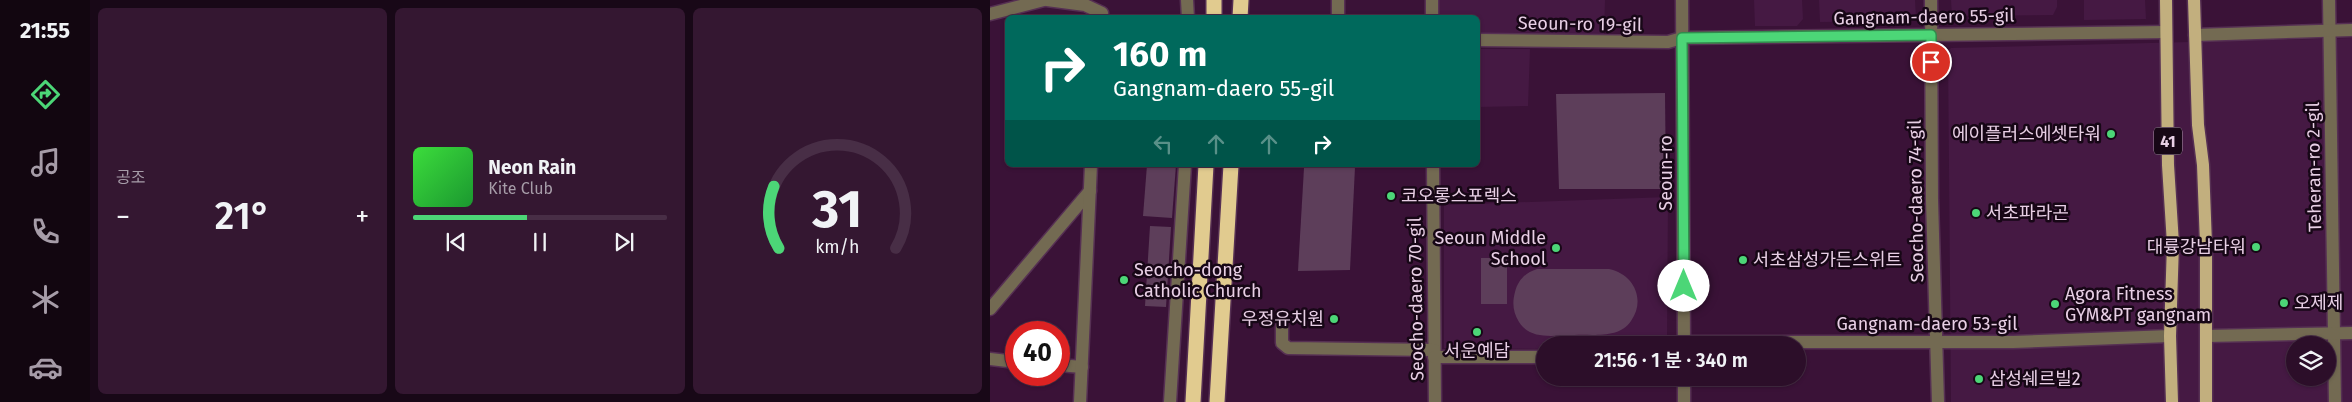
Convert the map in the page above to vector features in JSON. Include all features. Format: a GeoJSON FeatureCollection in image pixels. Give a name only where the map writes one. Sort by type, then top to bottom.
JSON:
{"type":"FeatureCollection","features":[{"type":"Feature","properties":{"kind":"highway"},"geometry":{"type":"LineString","coordinates":[[1214,0],[1214,15]]}},
{"type":"Feature","properties":{"kind":"highway"},"geometry":{"type":"LineString","coordinates":[[1240,15],[1241,0]]}},
{"type":"Feature","properties":{"kind":"highway"},"geometry":{"type":"LineString","coordinates":[[1193,402],[1206,167]]}},
{"type":"Feature","properties":{"kind":"highway"},"geometry":{"type":"LineString","coordinates":[[1218,402],[1231,167]]}},
{"type":"Feature","properties":{"kind":"main road","name":"41"},"geometry":{"type":"LineString","coordinates":[[2166,0],[2168,165],[2172,244],[2170,336],[2172,402]]}},
{"type":"Feature","properties":{"kind":"main road","name":"41"},"geometry":{"type":"LineString","coordinates":[[2194,0],[2198,125],[2203,165],[2207,336],[2206,402]]}},
{"type":"Feature","properties":{"kind":"street"},"geometry":{"type":"LineString","coordinates":[[990,14],[1046,0],[1085,5],[1102,10]]}},
{"type":"Feature","properties":{"kind":"street"},"geometry":{"type":"LineString","coordinates":[[1187,0],[1188,15]]}},
{"type":"Feature","properties":{"kind":"street"},"geometry":{"type":"LineString","coordinates":[[1338,0],[1338,15]]}},
{"type":"Feature","properties":{"kind":"street"},"geometry":{"type":"LineString","coordinates":[[1432,0],[1432,15]]}},
{"type":"Feature","properties":{"kind":"street","name":"Seoun-ro"},"geometry":{"type":"LineString","coordinates":[[1682,0],[1684,336]]}},
{"type":"Feature","properties":{"kind":"street","name":"Seocho-daero 74-gil"},"geometry":{"type":"LineString","coordinates":[[1931,0],[1932,200],[1938,342],[1938,402]]}},
{"type":"Feature","properties":{"kind":"street","name":"Teheran-ro 2-gil"},"geometry":{"type":"LineString","coordinates":[[2329,0],[2336,402]]}},
{"type":"Feature","properties":{"kind":"street"},"geometry":{"type":"LineString","coordinates":[[2195,35],[2352,30]]}},
{"type":"Feature","properties":{"kind":"street","name":"Gangnam-daero 55-gil"},"geometry":{"type":"LineString","coordinates":[[1682,38],[2166,32]]}},
{"type":"Feature","properties":{"kind":"street","name":"Seoun-ro 19-gil"},"geometry":{"type":"LineString","coordinates":[[1480,40],[1668,42],[1682,38]]}},
{"type":"Feature","properties":{"kind":"street"},"geometry":{"type":"LineString","coordinates":[[1080,402],[1092,167]]}},
{"type":"Feature","properties":{"kind":"street"},"geometry":{"type":"LineString","coordinates":[[1170,402],[1185,167]]}},
{"type":"Feature","properties":{"kind":"street","name":"Seocho-daero 70-gil"},"geometry":{"type":"LineString","coordinates":[[1433,167],[1435,402]]}},
{"type":"Feature","properties":{"kind":"street"},"geometry":{"type":"LineString","coordinates":[[990,309],[1090,191]]}},
{"type":"Feature","properties":{"kind":"street"},"geometry":{"type":"LineString","coordinates":[[1282,327],[1282,343],[1288,348],[1536,358]]}},
{"type":"Feature","properties":{"kind":"street"},"geometry":{"type":"LineString","coordinates":[[2207,336],[2352,333]]}},
{"type":"Feature","properties":{"kind":"street","name":"Gangnam-daero 53-gil"},"geometry":{"type":"LineString","coordinates":[[1806,343],[2013,342],[2170,336]]}},
{"type":"Feature","properties":{"kind":"street"},"geometry":{"type":"LineString","coordinates":[[990,359],[1005,361]]}},
{"type":"Feature","properties":{"kind":"street"},"geometry":{"type":"LineString","coordinates":[[1070,366],[1082,367]]}},
{"type":"Feature","properties":{"kind":"street"},"geometry":{"type":"LineString","coordinates":[[1684,386],[1684,402]]}},
{"type":"Feature","properties":{"kind":"shaded area"},"geometry":{"type":"Polygon","coordinates":[[[1437,0],[1605,0],[1604,35],[1480,36],[1480,15],[1438,15],[1437,0]]]}},
{"type":"Feature","properties":{"kind":"shaded area"},"geometry":{"type":"Polygon","coordinates":[[[1754,0],[1802,0],[1803,19],[1797,26],[1755,26],[1754,0]]]}},
{"type":"Feature","properties":{"kind":"shaded area"},"geometry":{"type":"Polygon","coordinates":[[[1819,0],[1915,0],[1916,18],[1912,21],[1820,22],[1819,0]]]}},
{"type":"Feature","properties":{"kind":"shaded area"},"geometry":{"type":"Polygon","coordinates":[[[1951,0],[2057,0],[2057,7],[2053,15],[1952,16],[1951,0]]]}},
{"type":"Feature","properties":{"kind":"shaded area"},"geometry":{"type":"Polygon","coordinates":[[[2084,0],[2145,0],[2146,19],[2084,20],[2084,0]]]}},
{"type":"Feature","properties":{"kind":"shaded area"},"geometry":{"type":"Polygon","coordinates":[[[2352,38],[2352,402],[1951,402],[1948,51],[1951,48],[2352,38]]]}},
{"type":"Feature","properties":{"kind":"shaded area"},"geometry":{"type":"Polygon","coordinates":[[[1480,49],[1530,49],[1528,106],[1480,107],[1480,49]]]}},
{"type":"Feature","properties":{"kind":"shaded area"},"geometry":{"type":"Polygon","coordinates":[[[1665,93],[1666,189],[1559,189],[1556,94],[1665,93]]]}},
{"type":"Feature","properties":{"kind":"shaded area"},"geometry":{"type":"Polygon","coordinates":[[[1147,167],[1176,167],[1172,218],[1143,216],[1147,167]]]}},
{"type":"Feature","properties":{"kind":"shaded area"},"geometry":{"type":"Polygon","coordinates":[[[1355,167],[1350,270],[1298,271],[1304,168],[1355,167]]]}},
{"type":"Feature","properties":{"kind":"shaded area","name":"Seoun Middle School"},"geometry":{"type":"Polygon","coordinates":[[[1668,197],[1667,336],[1536,336],[1536,349],[1444,348],[1444,205],[1668,197]]]}},
{"type":"Feature","properties":{"kind":"shaded area"},"geometry":{"type":"Polygon","coordinates":[[[1150,226],[1171,227],[1166,307],[1145,306],[1150,226]]]}},
{"type":"Feature","properties":{"kind":"shaded area"},"geometry":{"type":"Polygon","coordinates":[[[1481,258],[1507,258],[1507,304],[1481,304],[1481,258]]]}},
{"type":"Feature","properties":{"kind":"shaded area"},"geometry":{"type":"Polygon","coordinates":[[[1537,269],[1609,269],[1618,272],[1631,282],[1635,289],[1637,305],[1635,313],[1626,327],[1613,333],[1544,336],[1530,332],[1519,322],[1514,311],[1516,288],[1520,281],[1537,269]]]}},
{"type":"Feature","properties":{"kind":"place","name":"에이플러스에셋타워"},"geometry":{"type":"Point","coordinates":[2111,134]}},
{"type":"Feature","properties":{"kind":"place","name":"코오롱스포렉스"},"geometry":{"type":"Point","coordinates":[1391,196]}},
{"type":"Feature","properties":{"kind":"place","name":"서초파라곤"},"geometry":{"type":"Point","coordinates":[1976,213]}},
{"type":"Feature","properties":{"kind":"place","name":"대륭강남타워"},"geometry":{"type":"Point","coordinates":[2256,247]}},
{"type":"Feature","properties":{"kind":"place","name":"Seoun Middle School"},"geometry":{"type":"Point","coordinates":[1556,248]}},
{"type":"Feature","properties":{"kind":"place","name":"서초삼성가든스위트"},"geometry":{"type":"Point","coordinates":[1743,260]}},
{"type":"Feature","properties":{"kind":"place","name":"Seocho-dong Catholic Church"},"geometry":{"type":"Point","coordinates":[1124,280]}},
{"type":"Feature","properties":{"kind":"place","name":"오제제"},"geometry":{"type":"Point","coordinates":[2284,303]}},
{"type":"Feature","properties":{"kind":"place","name":"Agora Fitness GYM&PT gangnam"},"geometry":{"type":"Point","coordinates":[2055,304]}},
{"type":"Feature","properties":{"kind":"place","name":"우정유치원"},"geometry":{"type":"Point","coordinates":[1334,319]}},
{"type":"Feature","properties":{"kind":"place","name":"서운예담"},"geometry":{"type":"Point","coordinates":[1477,332]}},
{"type":"Feature","properties":{"kind":"place","name":"삼성쉐르빌2"},"geometry":{"type":"Point","coordinates":[1979,379]}},
{"type":"Feature","properties":{"kind":"route"},"geometry":{"type":"LineString","coordinates":[[1684,286],[1682,38],[1931,35],[1931,62]]}}]}
